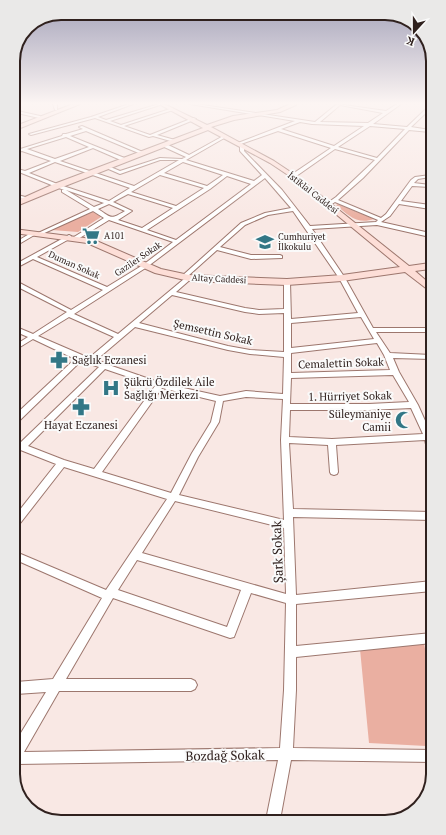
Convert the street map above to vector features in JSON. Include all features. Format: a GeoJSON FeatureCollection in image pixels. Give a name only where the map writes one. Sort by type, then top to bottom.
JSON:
{"type":"FeatureCollection","features":[{"type":"Feature","properties":{"kind":"main road"},"geometry":{"type":"LineString","coordinates":[[20,202],[88,173],[169,143]]}},
{"type":"Feature","properties":{"kind":"main road","name":"İstiklal Caddesi"},"geometry":{"type":"LineString","coordinates":[[235,143],[261,156],[331,202],[353,225],[426,286]]}},
{"type":"Feature","properties":{"kind":"main road","name":"Altay Caddesi"},"geometry":{"type":"LineString","coordinates":[[20,232],[89,241],[158,271],[186,278],[287,282],[342,278],[426,267]]}},
{"type":"Feature","properties":{"kind":"street"},"geometry":{"type":"LineString","coordinates":[[21,149],[40,143]]}},
{"type":"Feature","properties":{"kind":"street"},"geometry":{"type":"LineString","coordinates":[[83,143],[125,160]]}},
{"type":"Feature","properties":{"kind":"street"},"geometry":{"type":"LineString","coordinates":[[118,143],[143,153]]}},
{"type":"Feature","properties":{"kind":"street"},"geometry":{"type":"LineString","coordinates":[[20,241],[93,208],[110,202],[212,143]]}},
{"type":"Feature","properties":{"kind":"street"},"geometry":{"type":"LineString","coordinates":[[253,143],[243,148],[250,159],[294,208],[342,278],[371,330],[388,355],[395,372],[414,405],[426,431]]}},
{"type":"Feature","properties":{"kind":"street"},"geometry":{"type":"LineString","coordinates":[[319,143],[378,160]]}},
{"type":"Feature","properties":{"kind":"street"},"geometry":{"type":"LineString","coordinates":[[293,176],[342,143]]}},
{"type":"Feature","properties":{"kind":"street"},"geometry":{"type":"LineString","coordinates":[[394,143],[378,160],[331,202],[380,221],[426,234]]}},
{"type":"Feature","properties":{"kind":"street"},"geometry":{"type":"LineString","coordinates":[[164,145],[188,156]]}},
{"type":"Feature","properties":{"kind":"street"},"geometry":{"type":"LineString","coordinates":[[26,172],[92,147]]}},
{"type":"Feature","properties":{"kind":"street"},"geometry":{"type":"LineString","coordinates":[[21,149],[134,188]]}},
{"type":"Feature","properties":{"kind":"street"},"geometry":{"type":"LineString","coordinates":[[250,159],[261,156]]}},
{"type":"Feature","properties":{"kind":"street"},"geometry":{"type":"LineString","coordinates":[[106,167],[120,173],[160,159],[183,159],[254,183]]}},
{"type":"Feature","properties":{"kind":"street"},"geometry":{"type":"LineString","coordinates":[[20,170],[57,186],[111,219],[178,242]]}},
{"type":"Feature","properties":{"kind":"street"},"geometry":{"type":"LineString","coordinates":[[159,173],[208,188]]}},
{"type":"Feature","properties":{"kind":"street"},"geometry":{"type":"LineString","coordinates":[[143,230],[227,174]]}},
{"type":"Feature","properties":{"kind":"street","name":"Gaziler Sokak"},"geometry":{"type":"LineString","coordinates":[[20,344],[145,266],[265,175]]}},
{"type":"Feature","properties":{"kind":"street"},"geometry":{"type":"LineString","coordinates":[[308,228],[353,225],[380,221],[388,215],[417,178],[426,177]]}},
{"type":"Feature","properties":{"kind":"street"},"geometry":{"type":"LineString","coordinates":[[411,184],[426,186]]}},
{"type":"Feature","properties":{"kind":"street"},"geometry":{"type":"LineString","coordinates":[[20,263],[129,211],[110,202],[57,186]]}},
{"type":"Feature","properties":{"kind":"street"},"geometry":{"type":"LineString","coordinates":[[127,192],[177,208]]}},
{"type":"Feature","properties":{"kind":"street"},"geometry":{"type":"LineString","coordinates":[[20,196],[27,199]]}},
{"type":"Feature","properties":{"kind":"street"},"geometry":{"type":"LineString","coordinates":[[397,202],[426,206]]}},
{"type":"Feature","properties":{"kind":"street"},"geometry":{"type":"LineString","coordinates":[[90,361],[170,293],[243,224],[267,214],[294,208]]}},
{"type":"Feature","properties":{"kind":"street"},"geometry":{"type":"LineString","coordinates":[[216,248],[251,257],[280,257]]}},
{"type":"Feature","properties":{"kind":"street","name":"Duman Sokak"},"geometry":{"type":"LineString","coordinates":[[33,257],[107,290]]}},
{"type":"Feature","properties":{"kind":"street","name":"Şark Sokak"},"geometry":{"type":"LineString","coordinates":[[274,815],[286,754],[290,652],[291,600],[285,440],[288,376],[287,282]]}},
{"type":"Feature","properties":{"kind":"street"},"geometry":{"type":"LineString","coordinates":[[20,285],[70,313],[118,336]]}},
{"type":"Feature","properties":{"kind":"street"},"geometry":{"type":"LineString","coordinates":[[170,293],[244,310],[287,316],[363,316]]}},
{"type":"Feature","properties":{"kind":"street","name":"Şemsettin Sokak"},"geometry":{"type":"LineString","coordinates":[[133,324],[228,348],[250,352],[288,353],[378,341]]}},
{"type":"Feature","properties":{"kind":"street"},"geometry":{"type":"LineString","coordinates":[[371,330],[426,330]]}},
{"type":"Feature","properties":{"kind":"street"},"geometry":{"type":"LineString","coordinates":[[20,331],[80,358],[105,365],[160,385],[220,399],[215,422],[195,454],[173,497],[109,594],[20,745]]}},
{"type":"Feature","properties":{"kind":"street"},"geometry":{"type":"LineString","coordinates":[[388,355],[426,357]]}},
{"type":"Feature","properties":{"kind":"street"},"geometry":{"type":"LineString","coordinates":[[20,415],[80,358]]}},
{"type":"Feature","properties":{"kind":"street"},"geometry":{"type":"LineString","coordinates":[[20,443],[105,365]]}},
{"type":"Feature","properties":{"kind":"street","name":"Cemalettin Sokak"},"geometry":{"type":"LineString","coordinates":[[288,376],[395,372]]}},
{"type":"Feature","properties":{"kind":"street"},"geometry":{"type":"LineString","coordinates":[[96,473],[160,385]]}},
{"type":"Feature","properties":{"kind":"street","name":"1. Hürriyet Sokak"},"geometry":{"type":"LineString","coordinates":[[220,399],[246,394],[287,402],[369,407],[414,405]]}},
{"type":"Feature","properties":{"kind":"street"},"geometry":{"type":"LineString","coordinates":[[285,440],[332,442],[426,437]]}},
{"type":"Feature","properties":{"kind":"street"},"geometry":{"type":"LineString","coordinates":[[332,442],[334,472]]}},
{"type":"Feature","properties":{"kind":"street"},"geometry":{"type":"LineString","coordinates":[[20,446],[62,463],[173,497],[289,525]]}},
{"type":"Feature","properties":{"kind":"street"},"geometry":{"type":"LineString","coordinates":[[20,517],[62,463]]}},
{"type":"Feature","properties":{"kind":"street"},"geometry":{"type":"LineString","coordinates":[[288,513],[426,516]]}},
{"type":"Feature","properties":{"kind":"street"},"geometry":{"type":"LineString","coordinates":[[135,555],[291,600],[426,587]]}},
{"type":"Feature","properties":{"kind":"street"},"geometry":{"type":"LineString","coordinates":[[20,558],[109,594],[230,633],[248,587]]}},
{"type":"Feature","properties":{"kind":"street"},"geometry":{"type":"LineString","coordinates":[[290,652],[426,639]]}},
{"type":"Feature","properties":{"kind":"street"},"geometry":{"type":"LineString","coordinates":[[20,688],[55,685],[191,685]]}},
{"type":"Feature","properties":{"kind":"street","name":"Bozdağ Sokak"},"geometry":{"type":"LineString","coordinates":[[20,758],[286,754],[426,756]]}},
{"type":"Feature","properties":{"kind":"shaded area"},"geometry":{"type":"Polygon","coordinates":[[[338,204],[374,219],[363,221],[353,218],[336,205],[338,204]]]}},
{"type":"Feature","properties":{"kind":"shaded area"},"geometry":{"type":"Polygon","coordinates":[[[92,210],[100,214],[101,217],[78,232],[52,230],[92,210]]]}},
{"type":"Feature","properties":{"kind":"shaded area"},"geometry":{"type":"Polygon","coordinates":[[[424,643],[426,655],[426,746],[369,743],[360,649],[424,643]]]}},
{"type":"Feature","properties":{"kind":"place","name":"A101"},"geometry":{"type":"Point","coordinates":[91,236]}},
{"type":"Feature","properties":{"kind":"place","name":"Cumhuriyet İlkokulu"},"geometry":{"type":"Point","coordinates":[265,242]}},
{"type":"Feature","properties":{"kind":"place","name":"Sağlık Eczanesi"},"geometry":{"type":"Point","coordinates":[59,360]}},
{"type":"Feature","properties":{"kind":"place","name":"Şükrü Özdilek Aile Sağlığı Merkezi"},"geometry":{"type":"Point","coordinates":[111,388]}},
{"type":"Feature","properties":{"kind":"place","name":"Hayat Eczanesi"},"geometry":{"type":"Point","coordinates":[81,407]}},
{"type":"Feature","properties":{"kind":"place","name":"Süleymaniye Camii"},"geometry":{"type":"Point","coordinates":[404,420]}}]}
